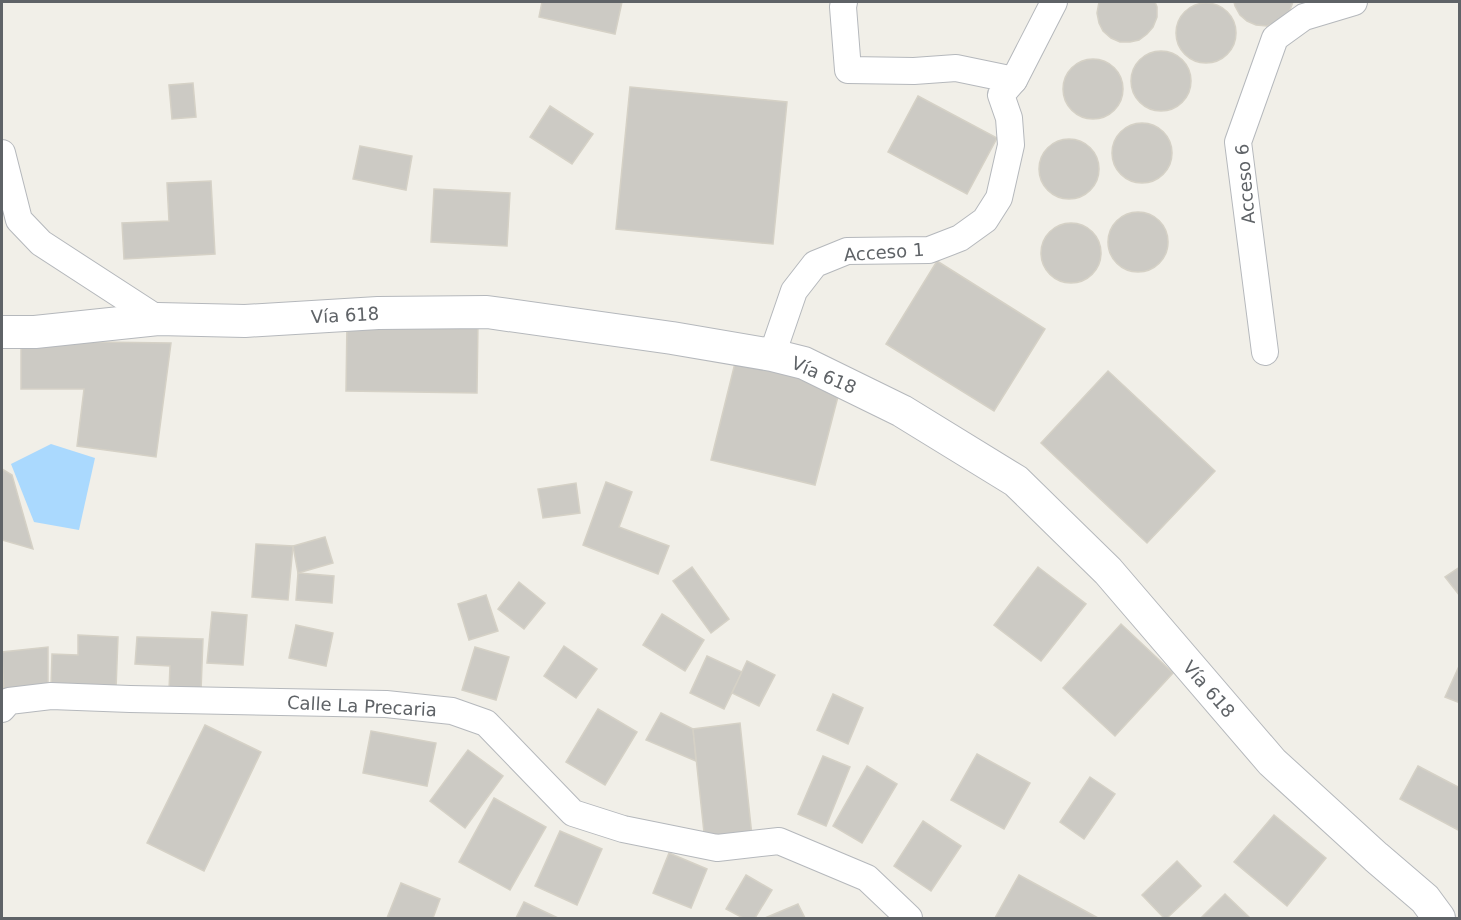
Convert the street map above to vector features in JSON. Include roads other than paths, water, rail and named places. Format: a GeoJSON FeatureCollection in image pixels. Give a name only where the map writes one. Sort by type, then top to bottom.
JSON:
{"type":"FeatureCollection","features":[{"type":"Feature","properties":{"kind":"street"},"geometry":{"type":"LineString","coordinates":[[844,2],[848,70],[914,71],[956,68],[1014,80],[1053,2]]}},
{"type":"Feature","properties":{"kind":"street","name":"Acceso 6"},"geometry":{"type":"LineString","coordinates":[[1265,352],[1238,142],[1275,38],[1304,16],[1354,2]]}},
{"type":"Feature","properties":{"kind":"street","name":"Acceso 1"},"geometry":{"type":"LineString","coordinates":[[772,355],[794,291],[816,264],[848,251],[929,250],[960,238],[985,220],[999,198],[1011,145],[1009,118],[1001,95],[1014,80]]}},
{"type":"Feature","properties":{"kind":"street"},"geometry":{"type":"LineString","coordinates":[[2,153],[19,220],[41,243],[158,319]]}},
{"type":"Feature","properties":{"kind":"street","name":"Vía 618"},"geometry":{"type":"LineString","coordinates":[[2,332],[35,332],[158,319],[245,321],[378,313],[487,312],[672,338],[772,355],[804,363],[902,411],[1016,481],[1108,572],[1272,762],[1425,899],[1439,918]]}},
{"type":"Feature","properties":{"kind":"street","name":"Calle La Precaria"},"geometry":{"type":"LineString","coordinates":[[2,709],[9,701],[51,696],[386,704],[452,711],[486,723],[573,813],[622,828],[717,848],[779,841],[867,878],[909,918]]}},
{"type":"Feature","properties":{"kind":"water"},"geometry":{"type":"Polygon","coordinates":[[[51,444],[95,458],[79,530],[34,522],[11,464],[51,444]]]}}]}
